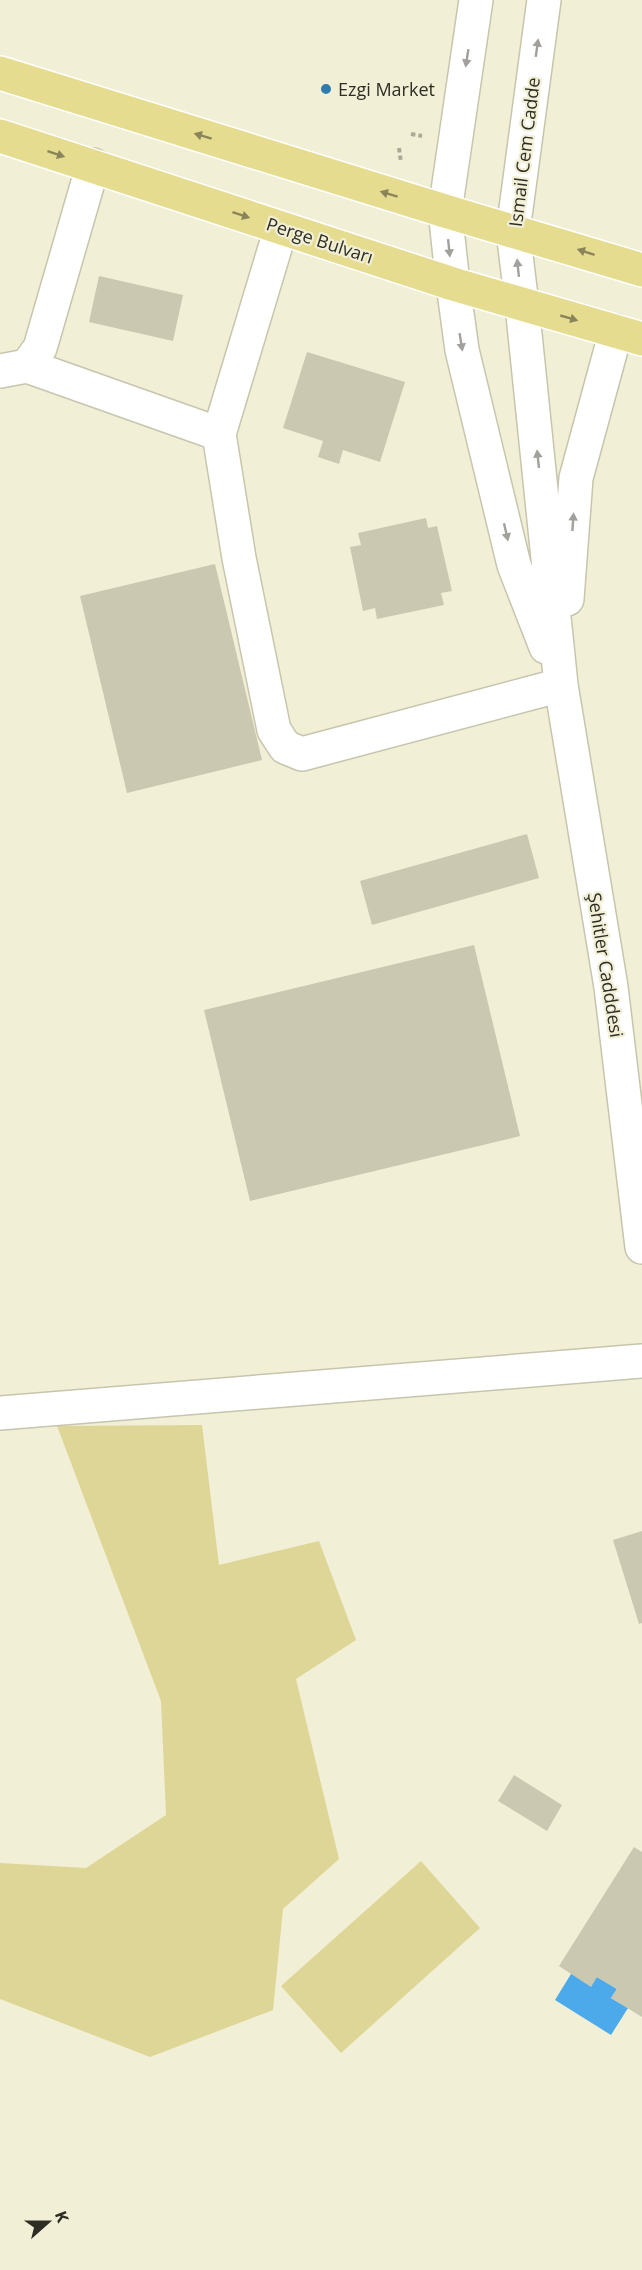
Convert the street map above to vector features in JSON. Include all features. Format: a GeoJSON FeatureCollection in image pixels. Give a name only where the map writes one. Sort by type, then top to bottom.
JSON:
{"type":"FeatureCollection","features":[{"type":"Feature","properties":{"kind":"main road"},"geometry":{"type":"LineString","coordinates":[[0,73],[642,270]]}},
{"type":"Feature","properties":{"kind":"main road","name":"Perge Bulvarı"},"geometry":{"type":"LineString","coordinates":[[0,136],[453,284],[629,335]]}},
{"type":"Feature","properties":{"kind":"street"},"geometry":{"type":"LineString","coordinates":[[476,0],[445,211],[453,284],[462,350],[514,565],[561,685]]}},
{"type":"Feature","properties":{"kind":"street","name":"Ismail Cem Cadde"},"geometry":{"type":"LineString","coordinates":[[544,0],[513,231],[561,685]]}},
{"type":"Feature","properties":{"kind":"street"},"geometry":{"type":"LineString","coordinates":[[14,369],[40,348],[93,165]]}},
{"type":"Feature","properties":{"kind":"street"},"geometry":{"type":"LineString","coordinates":[[281,228],[219,434],[239,558],[274,730],[285,747],[302,754],[561,685]]}},
{"type":"Feature","properties":{"kind":"street"},"geometry":{"type":"LineString","coordinates":[[561,685],[576,478],[629,335]]}},
{"type":"Feature","properties":{"kind":"street"},"geometry":{"type":"LineString","coordinates":[[14,369],[219,434]]}},
{"type":"Feature","properties":{"kind":"street","name":"Şehitler Cadddesi"},"geometry":{"type":"LineString","coordinates":[[561,685],[611,987],[642,1247]]}},
{"type":"Feature","properties":{"kind":"street"},"geometry":{"type":"LineString","coordinates":[[0,1413],[642,1361]]}},
{"type":"Feature","properties":{"kind":"path"},"geometry":{"type":"LineString","coordinates":[[399,148],[401,165]]}},
{"type":"Feature","properties":{"kind":"shaded area"},"geometry":{"type":"Polygon","coordinates":[[[202,1425],[219,1565],[319,1541],[356,1640],[296,1679],[339,1859],[283,1909],[273,2010],[150,2057],[0,1999],[0,1863],[86,1868],[166,1815],[161,1701],[57,1426],[202,1425]]]}},
{"type":"Feature","properties":{"kind":"shaded area"},"geometry":{"type":"Polygon","coordinates":[[[421,1861],[480,1928],[341,2053],[281,1986],[421,1861]]]}},
{"type":"Feature","properties":{"kind":"water"},"geometry":{"type":"Polygon","coordinates":[[[571,1974],[597,1977],[617,1989],[611,1998],[628,2008],[611,2035],[555,2000],[571,1974]]]}},
{"type":"Feature","properties":{"kind":"building"},"geometry":{"type":"Polygon","coordinates":[[[99,276],[183,295],[173,341],[89,322],[99,276]]]}},
{"type":"Feature","properties":{"kind":"building"},"geometry":{"type":"Polygon","coordinates":[[[307,352],[405,382],[380,462],[343,450],[339,464],[318,457],[323,441],[283,428],[307,352]]]}},
{"type":"Feature","properties":{"kind":"building"},"geometry":{"type":"Polygon","coordinates":[[[426,518],[428,528],[437,526],[452,591],[441,593],[444,605],[377,619],[375,608],[363,611],[350,547],[361,545],[358,533],[426,518]]]}},
{"type":"Feature","properties":{"kind":"building"},"geometry":{"type":"Polygon","coordinates":[[[215,564],[262,760],[127,793],[80,596],[215,564]]]}},
{"type":"Feature","properties":{"kind":"building"},"geometry":{"type":"Polygon","coordinates":[[[527,834],[539,878],[372,925],[360,881],[527,834]]]}},
{"type":"Feature","properties":{"kind":"building"},"geometry":{"type":"Polygon","coordinates":[[[474,945],[520,1136],[250,1201],[204,1010],[474,945]]]}},
{"type":"Feature","properties":{"kind":"building"},"geometry":{"type":"Polygon","coordinates":[[[642,1531],[642,1623],[639,1624],[613,1540],[642,1531]]]}},
{"type":"Feature","properties":{"kind":"building"},"geometry":{"type":"Polygon","coordinates":[[[514,1775],[562,1805],[547,1831],[498,1801],[514,1775]]]}},
{"type":"Feature","properties":{"kind":"building"},"geometry":{"type":"Polygon","coordinates":[[[634,1847],[642,1852],[642,2017],[611,1998],[617,1989],[597,1977],[591,1987],[559,1966],[634,1847]]]}},
{"type":"Feature","properties":{"kind":"place","name":"Ezgi Market"},"geometry":{"type":"Point","coordinates":[326,89]}}]}
